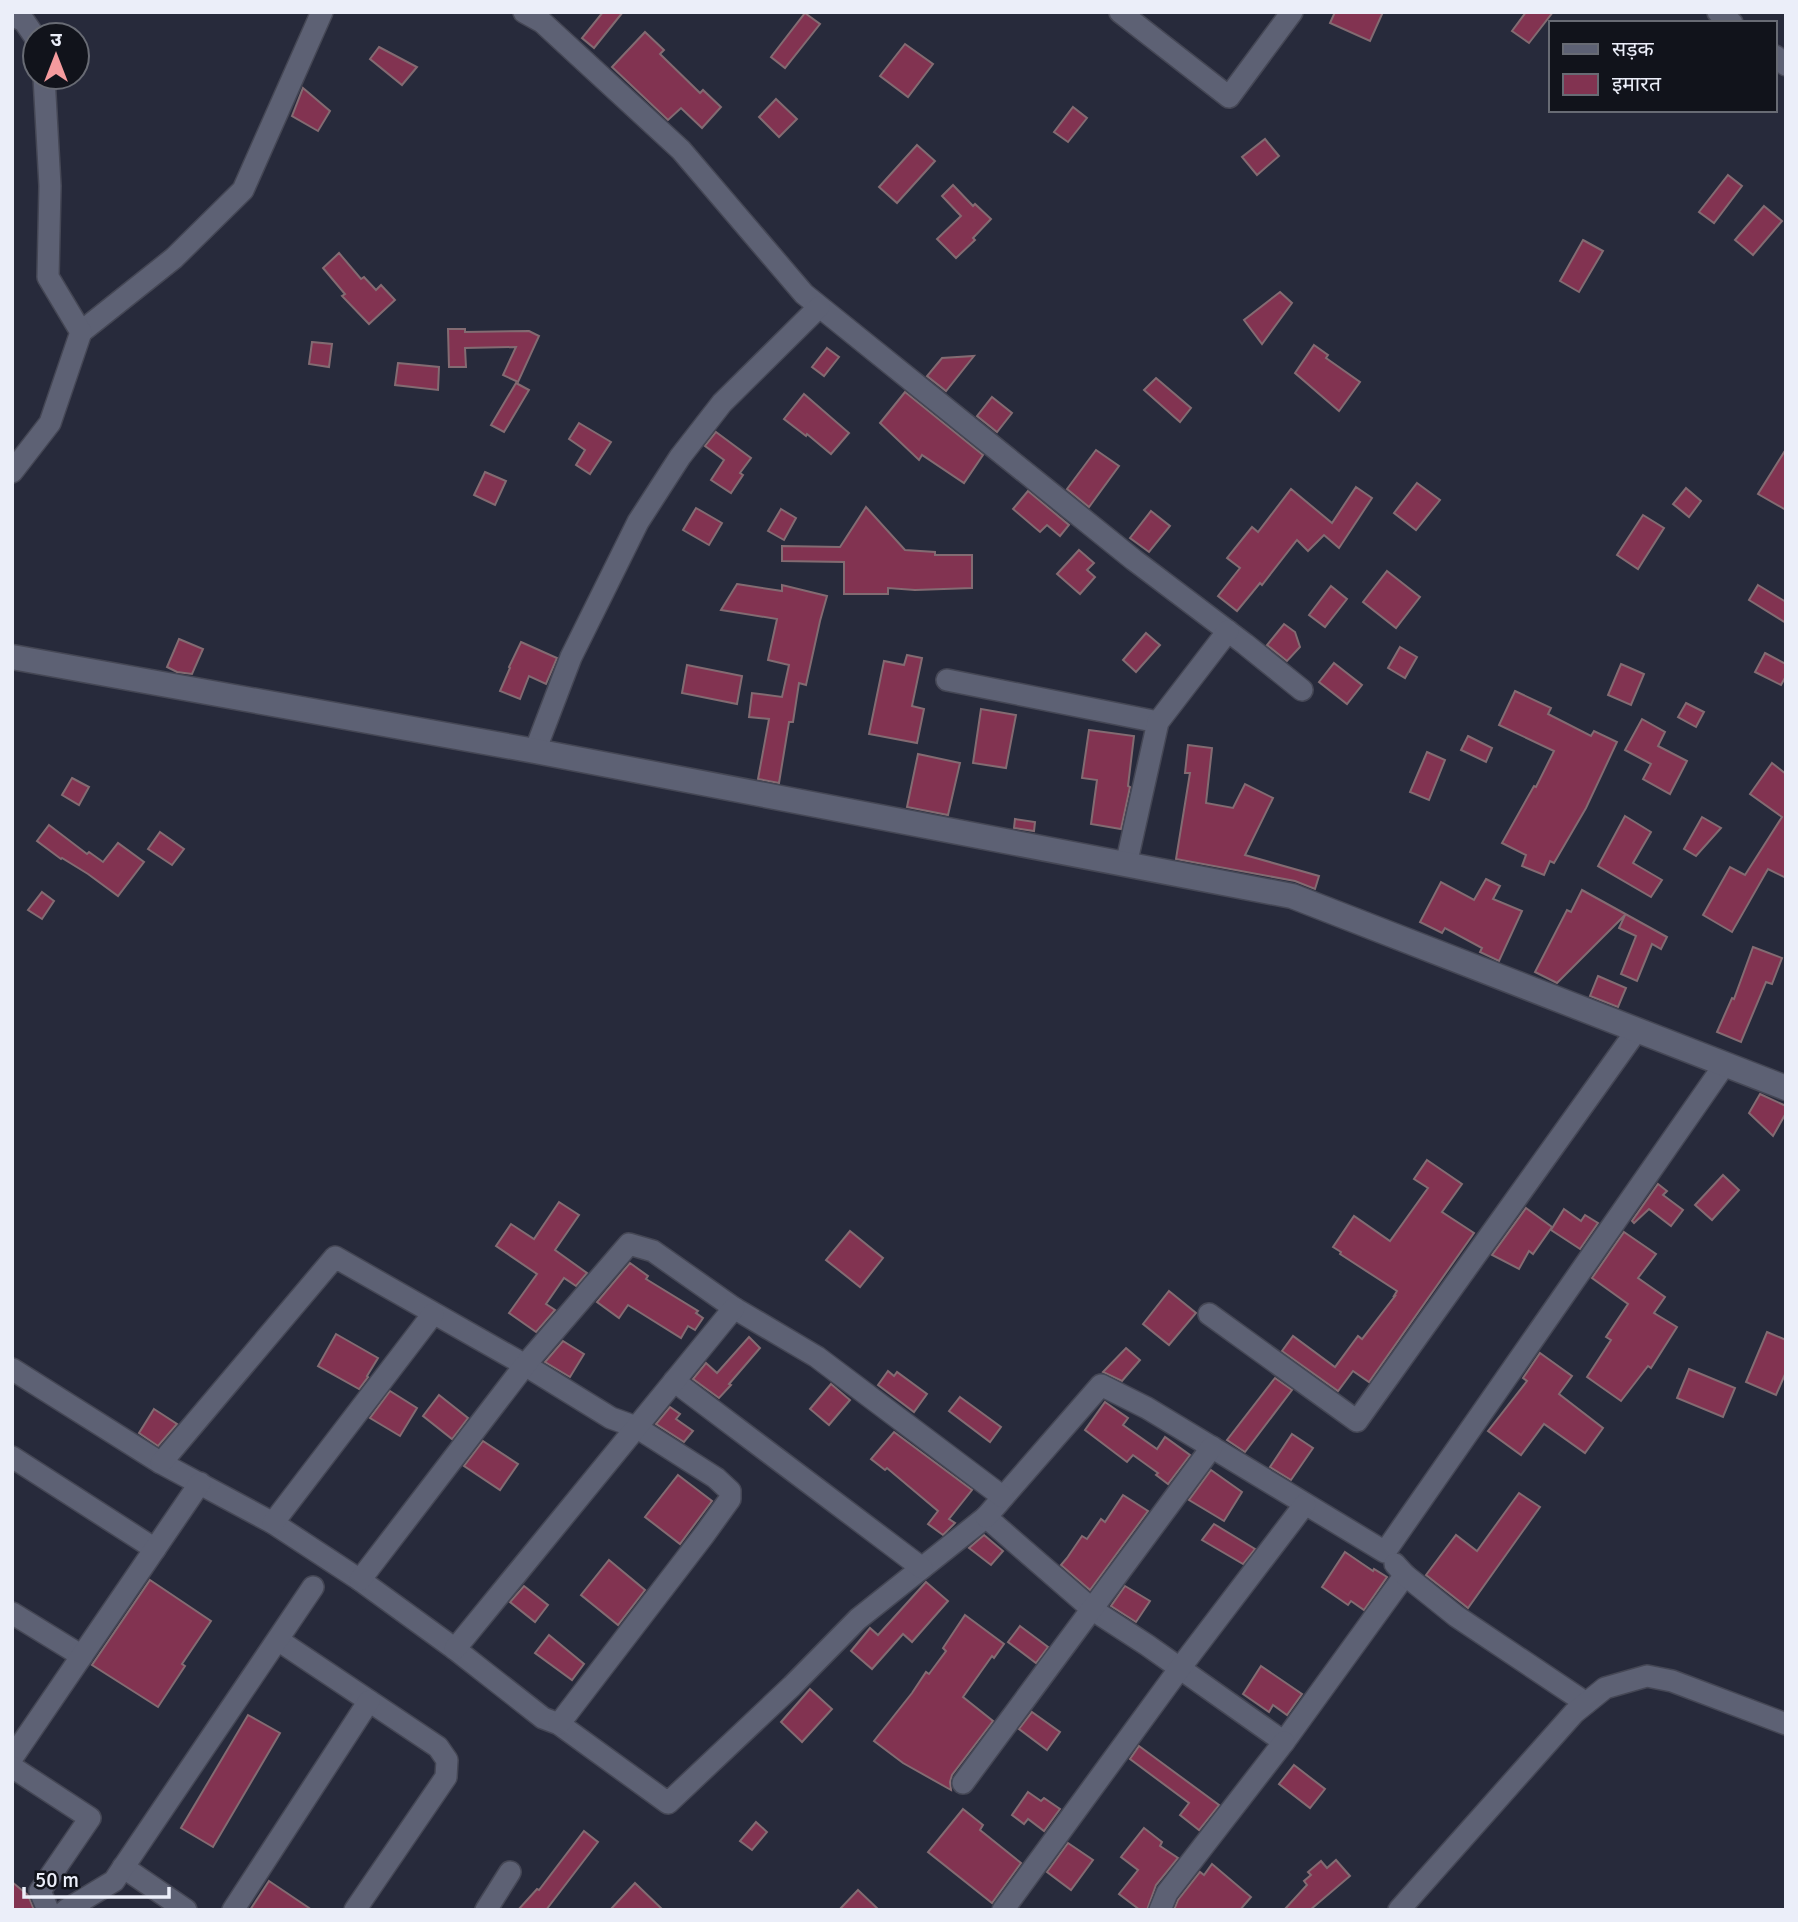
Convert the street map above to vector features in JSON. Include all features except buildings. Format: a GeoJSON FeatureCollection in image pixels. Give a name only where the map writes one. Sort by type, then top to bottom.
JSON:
{"type":"FeatureCollection","features":[{"type":"Feature","properties":{"kind":"street"},"geometry":{"type":"LineString","coordinates":[[12,472],[50,423],[81,332],[174,258],[243,190],[322,12]]}},
{"type":"Feature","properties":{"kind":"street"},"geometry":{"type":"LineString","coordinates":[[524,12],[542,22],[681,150],[804,294],[1134,560],[1302,690]]}},
{"type":"Feature","properties":{"kind":"street"},"geometry":{"type":"LineString","coordinates":[[1120,12],[1229,97],[1292,12]]}},
{"type":"Feature","properties":{"kind":"street"},"geometry":{"type":"LineString","coordinates":[[45,91],[51,186],[48,277],[81,332]]}},
{"type":"Feature","properties":{"kind":"street"},"geometry":{"type":"LineString","coordinates":[[535,751],[571,657],[638,522],[680,457],[722,403],[819,307]]}},
{"type":"Feature","properties":{"kind":"street"},"geometry":{"type":"LineString","coordinates":[[1126,865],[1158,722],[1228,631]]}},
{"type":"Feature","properties":{"kind":"street"},"geometry":{"type":"LineString","coordinates":[[12,657],[535,751],[1292,896],[1786,1088]]}},
{"type":"Feature","properties":{"kind":"street"},"geometry":{"type":"LineString","coordinates":[[947,680],[1158,722]]}},
{"type":"Feature","properties":{"kind":"street"},"geometry":{"type":"LineString","coordinates":[[1209,1314],[1357,1421],[1637,1030]]}},
{"type":"Feature","properties":{"kind":"street"},"geometry":{"type":"LineString","coordinates":[[1385,1552],[1725,1064]]}},
{"type":"Feature","properties":{"kind":"street"},"geometry":{"type":"LineString","coordinates":[[360,1580],[525,1365],[629,1244],[653,1251],[734,1308],[817,1357],[1003,1497]]}},
{"type":"Feature","properties":{"kind":"street"},"geometry":{"type":"LineString","coordinates":[[162,1463],[335,1257],[525,1365],[611,1418],[636,1427],[716,1478],[730,1491],[730,1499],[559,1724]]}},
{"type":"Feature","properties":{"kind":"street"},"geometry":{"type":"LineString","coordinates":[[455,1649],[734,1308]]}},
{"type":"Feature","properties":{"kind":"street"},"geometry":{"type":"LineString","coordinates":[[273,1523],[433,1314]]}},
{"type":"Feature","properties":{"kind":"street"},"geometry":{"type":"LineString","coordinates":[[12,1369],[162,1463],[273,1523],[360,1580],[455,1649],[543,1718],[559,1724],[668,1803],[792,1686],[858,1619],[986,1517],[1101,1385],[1147,1408],[1385,1552],[1405,1574],[1456,1616],[1587,1703]]}},
{"type":"Feature","properties":{"kind":"street"},"geometry":{"type":"LineString","coordinates":[[674,1381],[922,1568]]}},
{"type":"Feature","properties":{"kind":"street"},"geometry":{"type":"LineString","coordinates":[[963,1783],[1212,1447]]}},
{"type":"Feature","properties":{"kind":"street"},"geometry":{"type":"LineString","coordinates":[[12,1457],[155,1549]]}},
{"type":"Feature","properties":{"kind":"street"},"geometry":{"type":"LineString","coordinates":[[12,1758],[200,1483]]}},
{"type":"Feature","properties":{"kind":"street"},"geometry":{"type":"LineString","coordinates":[[1003,1910],[1180,1668],[1305,1504]]}},
{"type":"Feature","properties":{"kind":"street"},"geometry":{"type":"LineString","coordinates":[[986,1517],[1093,1610],[1284,1742]]}},
{"type":"Feature","properties":{"kind":"street"},"geometry":{"type":"LineString","coordinates":[[1160,1910],[1167,1893],[1284,1742],[1405,1574]]}},
{"type":"Feature","properties":{"kind":"street"},"geometry":{"type":"LineString","coordinates":[[66,1910],[114,1881],[313,1587]]}},
{"type":"Feature","properties":{"kind":"street"},"geometry":{"type":"LineString","coordinates":[[12,1613],[82,1656]]}},
{"type":"Feature","properties":{"kind":"street"},"geometry":{"type":"LineString","coordinates":[[278,1640],[438,1747],[447,1760],[446,1777],[355,1910]]}},
{"type":"Feature","properties":{"kind":"street"},"geometry":{"type":"LineString","coordinates":[[1399,1910],[1574,1713],[1605,1688],[1647,1676],[1672,1681],[1786,1724]]}},
{"type":"Feature","properties":{"kind":"street"},"geometry":{"type":"LineString","coordinates":[[233,1910],[369,1701]]}},
{"type":"Feature","properties":{"kind":"street"},"geometry":{"type":"LineString","coordinates":[[12,1767],[90,1818],[40,1891],[48,1910]]}},
{"type":"Feature","properties":{"kind":"street"},"geometry":{"type":"LineString","coordinates":[[123,1867],[186,1910]]}},
{"type":"Feature","properties":{"kind":"street"},"geometry":{"type":"LineString","coordinates":[[486,1910],[510,1872]]}}]}
